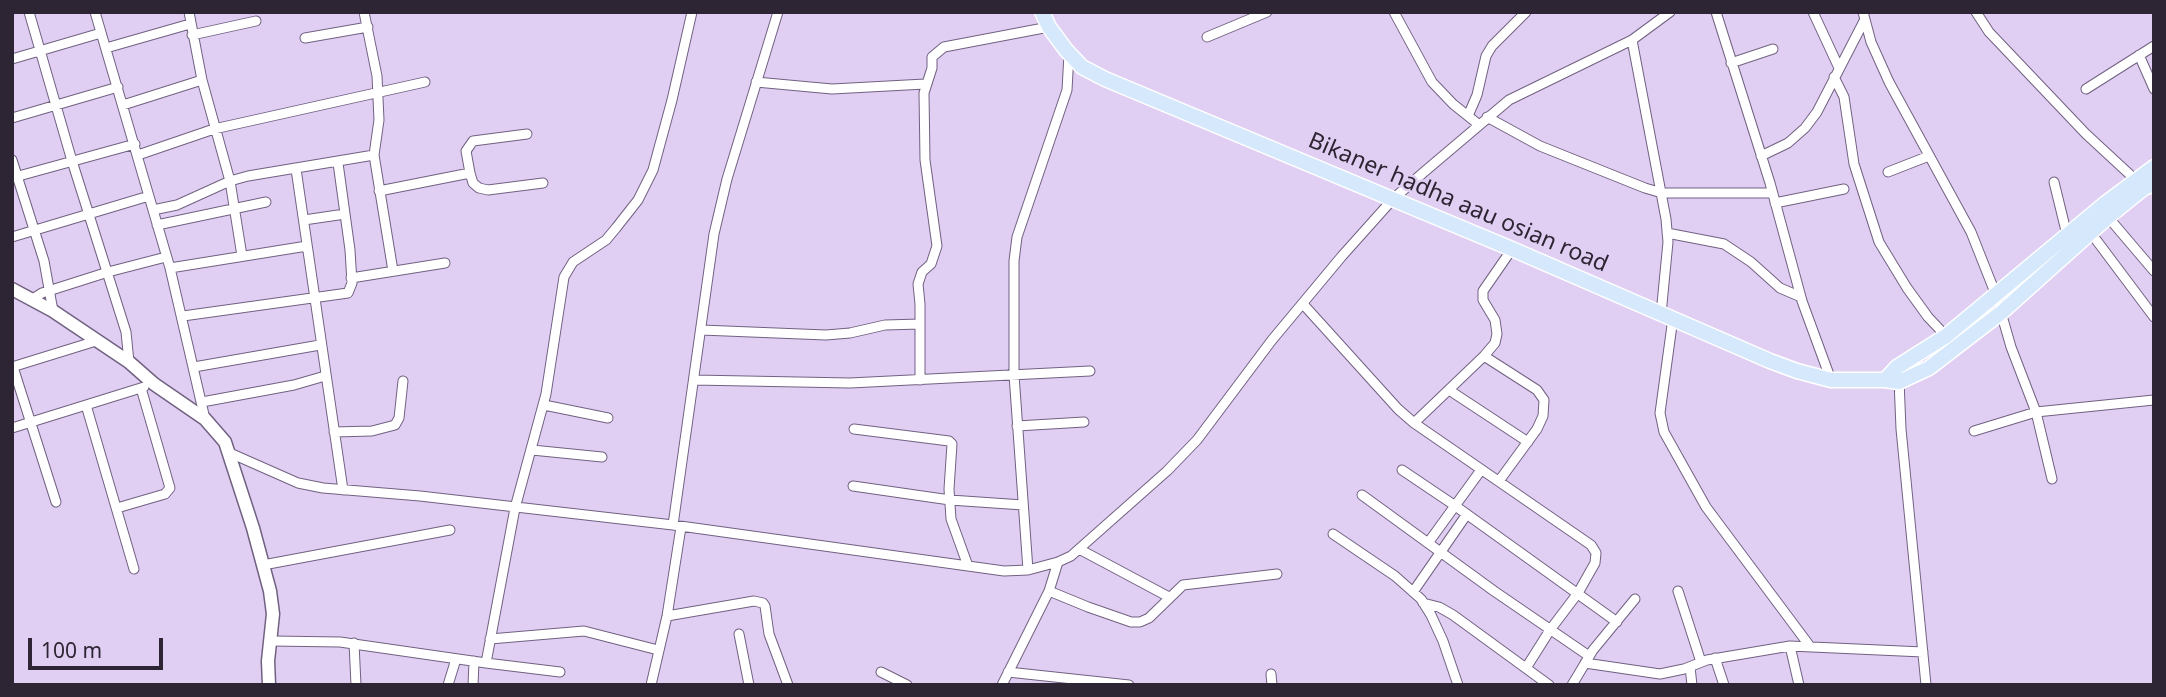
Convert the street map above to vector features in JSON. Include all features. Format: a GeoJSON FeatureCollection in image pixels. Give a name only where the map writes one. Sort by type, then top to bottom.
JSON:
{"type":"FeatureCollection","features":[{"type":"Feature","properties":{"kind":"main road","name":"Bikaner hadha aau osian road"},"geometry":{"type":"LineString","coordinates":[[1042,12],[1049,27],[1069,54],[1082,67],[1105,79],[1512,249],[1797,372],[1831,380],[1894,376],[1929,368],[2001,312],[2091,233],[2145,184],[2154,167]]}},
{"type":"Feature","properties":{"kind":"main road","name":"Bikaner hadha aau osian road"},"geometry":{"type":"LineString","coordinates":[[1894,376],[2067,235],[2145,184]]}},
{"type":"Feature","properties":{"kind":"street"},"geometry":{"type":"LineString","coordinates":[[29,12],[72,161],[108,272],[125,332],[130,362]]}},
{"type":"Feature","properties":{"kind":"street"},"geometry":{"type":"LineString","coordinates":[[95,12],[183,316],[205,419]]}},
{"type":"Feature","properties":{"kind":"street"},"geometry":{"type":"LineString","coordinates":[[189,12],[202,80],[230,181],[242,257]]}},
{"type":"Feature","properties":{"kind":"street"},"geometry":{"type":"LineString","coordinates":[[364,12],[379,92],[379,120],[374,155],[393,271]]}},
{"type":"Feature","properties":{"kind":"street"},"geometry":{"type":"LineString","coordinates":[[485,663],[516,508],[544,405],[566,269],[606,240],[638,200],[653,170],[692,12]]}},
{"type":"Feature","properties":{"kind":"street"},"geometry":{"type":"LineString","coordinates":[[651,685],[667,616],[714,234],[727,179],[778,12]]}},
{"type":"Feature","properties":{"kind":"street"},"geometry":{"type":"LineString","coordinates":[[1208,37],[1267,12]]}},
{"type":"Feature","properties":{"kind":"street"},"geometry":{"type":"LineString","coordinates":[[1394,12],[1432,82],[1478,124]]}},
{"type":"Feature","properties":{"kind":"street"},"geometry":{"type":"LineString","coordinates":[[1468,116],[1477,95],[1486,56],[1492,46],[1526,12]]}},
{"type":"Feature","properties":{"kind":"street"},"geometry":{"type":"LineString","coordinates":[[1716,12],[1801,297],[1831,380]]}},
{"type":"Feature","properties":{"kind":"street"},"geometry":{"type":"LineString","coordinates":[[1813,12],[1844,97],[1854,164],[1879,242],[1907,288],[1945,336]]}},
{"type":"Feature","properties":{"kind":"street"},"geometry":{"type":"LineString","coordinates":[[1976,12],[1989,32],[2087,134],[2145,184]]}},
{"type":"Feature","properties":{"kind":"street"},"geometry":{"type":"LineString","coordinates":[[230,453],[298,483],[343,490],[677,526],[1004,570],[1028,570],[1058,562],[1079,549],[1167,471],[1197,440],[1272,340],[1393,199],[1509,100],[1632,40],[1669,13]]}},
{"type":"Feature","properties":{"kind":"street"},"geometry":{"type":"LineString","coordinates":[[1761,156],[1788,143],[1805,128],[1817,112],[1864,16]]}},
{"type":"Feature","properties":{"kind":"street"},"geometry":{"type":"LineString","coordinates":[[1864,16],[1871,42],[1889,82],[1971,232],[1996,295],[2011,346],[2036,412],[2052,479]]}},
{"type":"Feature","properties":{"kind":"street"},"geometry":{"type":"LineString","coordinates":[[192,35],[257,21]]}},
{"type":"Feature","properties":{"kind":"street"},"geometry":{"type":"LineString","coordinates":[[106,48],[190,24]]}},
{"type":"Feature","properties":{"kind":"street"},"geometry":{"type":"LineString","coordinates":[[305,38],[368,27]]}},
{"type":"Feature","properties":{"kind":"street"},"geometry":{"type":"LineString","coordinates":[[920,380],[919,277],[932,264],[937,246],[925,160],[925,84],[930,75],[932,57],[944,47],[1049,27]]}},
{"type":"Feature","properties":{"kind":"street"},"geometry":{"type":"LineString","coordinates":[[12,59],[101,33]]}},
{"type":"Feature","properties":{"kind":"street"},"geometry":{"type":"LineString","coordinates":[[1632,40],[1662,192],[1667,233],[1667,316],[1660,413],[1664,432],[1706,507],[1809,645]]}},
{"type":"Feature","properties":{"kind":"street"},"geometry":{"type":"LineString","coordinates":[[2086,89],[2154,46]]}},
{"type":"Feature","properties":{"kind":"street"},"geometry":{"type":"LineString","coordinates":[[1731,63],[1773,49]]}},
{"type":"Feature","properties":{"kind":"street"},"geometry":{"type":"LineString","coordinates":[[1028,570],[1014,375],[1013,299],[1017,237],[1067,90],[1069,54]]}},
{"type":"Feature","properties":{"kind":"street"},"geometry":{"type":"LineString","coordinates":[[2139,55],[2154,89]]}},
{"type":"Feature","properties":{"kind":"street"},"geometry":{"type":"LineString","coordinates":[[123,105],[202,80]]}},
{"type":"Feature","properties":{"kind":"street"},"geometry":{"type":"LineString","coordinates":[[138,155],[214,129],[425,82]]}},
{"type":"Feature","properties":{"kind":"street"},"geometry":{"type":"LineString","coordinates":[[756,82],[832,89],[925,84]]}},
{"type":"Feature","properties":{"kind":"street"},"geometry":{"type":"LineString","coordinates":[[12,118],[118,87]]}},
{"type":"Feature","properties":{"kind":"street"},"geometry":{"type":"LineString","coordinates":[[1487,117],[1540,146],[1645,188],[1662,192],[1772,193]]}},
{"type":"Feature","properties":{"kind":"street"},"geometry":{"type":"LineString","coordinates":[[527,134],[472,141],[466,151],[473,183],[488,190],[543,184]]}},
{"type":"Feature","properties":{"kind":"street"},"geometry":{"type":"LineString","coordinates":[[15,177],[135,144]]}},
{"type":"Feature","properties":{"kind":"street"},"geometry":{"type":"LineString","coordinates":[[153,211],[185,202],[230,181],[264,172],[338,163],[374,155]]}},
{"type":"Feature","properties":{"kind":"street"},"geometry":{"type":"LineString","coordinates":[[1888,172],[1929,156]]}},
{"type":"Feature","properties":{"kind":"street"},"geometry":{"type":"LineString","coordinates":[[12,160],[15,177],[34,230],[54,311]]}},
{"type":"Feature","properties":{"kind":"street"},"geometry":{"type":"LineString","coordinates":[[183,316],[348,293],[351,278],[338,163]]}},
{"type":"Feature","properties":{"kind":"street"},"geometry":{"type":"LineString","coordinates":[[296,169],[343,490]]}},
{"type":"Feature","properties":{"kind":"street"},"geometry":{"type":"LineString","coordinates":[[380,191],[470,173]]}},
{"type":"Feature","properties":{"kind":"street"},"geometry":{"type":"LineString","coordinates":[[2054,182],[2067,235]]}},
{"type":"Feature","properties":{"kind":"street"},"geometry":{"type":"LineString","coordinates":[[1775,203],[1844,189]]}},
{"type":"Feature","properties":{"kind":"street"},"geometry":{"type":"LineString","coordinates":[[12,237],[149,196]]}},
{"type":"Feature","properties":{"kind":"street"},"geometry":{"type":"LineString","coordinates":[[157,225],[266,202]]}},
{"type":"Feature","properties":{"kind":"street"},"geometry":{"type":"LineString","coordinates":[[304,220],[345,214]]}},
{"type":"Feature","properties":{"kind":"street"},"geometry":{"type":"LineString","coordinates":[[2108,217],[2154,271]]}},
{"type":"Feature","properties":{"kind":"street"},"geometry":{"type":"LineString","coordinates":[[1667,233],[1724,244],[1751,262],[1780,288],[1801,297]]}},
{"type":"Feature","properties":{"kind":"street"},"geometry":{"type":"LineString","coordinates":[[2091,233],[2154,317]]}},
{"type":"Feature","properties":{"kind":"street"},"geometry":{"type":"LineString","coordinates":[[170,268],[307,246]]}},
{"type":"Feature","properties":{"kind":"street"},"geometry":{"type":"LineString","coordinates":[[1414,423],[1484,356],[1495,342],[1497,334],[1494,320],[1483,300],[1483,291],[1512,249]]}},
{"type":"Feature","properties":{"kind":"street"},"geometry":{"type":"LineString","coordinates":[[20,296],[49,291],[166,257]]}},
{"type":"Feature","properties":{"kind":"street"},"geometry":{"type":"LineString","coordinates":[[351,278],[445,263]]}},
{"type":"Feature","properties":{"kind":"street"},"geometry":{"type":"LineString","coordinates":[[20,296],[54,311],[130,362],[148,386],[205,419],[219,432],[230,453],[272,602],[272,641],[268,662],[270,685]]}},
{"type":"Feature","properties":{"kind":"street"},"geometry":{"type":"LineString","coordinates":[[1303,303],[1398,409],[1414,423],[1591,545],[1596,553],[1595,562],[1578,593],[1525,668]]}},
{"type":"Feature","properties":{"kind":"street"},"geometry":{"type":"LineString","coordinates":[[701,330],[826,335],[920,324]]}},
{"type":"Feature","properties":{"kind":"street"},"geometry":{"type":"LineString","coordinates":[[56,502],[13,367],[96,341]]}},
{"type":"Feature","properties":{"kind":"street"},"geometry":{"type":"LineString","coordinates":[[194,367],[320,345]]}},
{"type":"Feature","properties":{"kind":"street"},"geometry":{"type":"LineString","coordinates":[[1484,356],[1541,394],[1544,400],[1543,416],[1528,442],[1499,481]]}},
{"type":"Feature","properties":{"kind":"street"},"geometry":{"type":"LineString","coordinates":[[694,380],[838,383],[1090,371]]}},
{"type":"Feature","properties":{"kind":"street"},"geometry":{"type":"LineString","coordinates":[[202,402],[294,385],[325,376]]}},
{"type":"Feature","properties":{"kind":"street"},"geometry":{"type":"LineString","coordinates":[[1894,376],[1926,685]]}},
{"type":"Feature","properties":{"kind":"street"},"geometry":{"type":"LineString","coordinates":[[334,432],[372,431],[395,425],[400,418],[403,381]]}},
{"type":"Feature","properties":{"kind":"street"},"geometry":{"type":"LineString","coordinates":[[12,428],[148,386]]}},
{"type":"Feature","properties":{"kind":"street"},"geometry":{"type":"LineString","coordinates":[[117,508],[165,494],[170,488],[148,386]]}},
{"type":"Feature","properties":{"kind":"street"},"geometry":{"type":"LineString","coordinates":[[1449,390],[1528,442]]}},
{"type":"Feature","properties":{"kind":"street"},"geometry":{"type":"LineString","coordinates":[[1973,431],[2036,412],[2154,400]]}},
{"type":"Feature","properties":{"kind":"street"},"geometry":{"type":"LineString","coordinates":[[86,405],[134,569]]}},
{"type":"Feature","properties":{"kind":"street"},"geometry":{"type":"LineString","coordinates":[[544,405],[608,418]]}},
{"type":"Feature","properties":{"kind":"street"},"geometry":{"type":"LineString","coordinates":[[1017,426],[1084,422]]}},
{"type":"Feature","properties":{"kind":"street"},"geometry":{"type":"LineString","coordinates":[[854,429],[949,441],[951,519],[968,566]]}},
{"type":"Feature","properties":{"kind":"street"},"geometry":{"type":"LineString","coordinates":[[532,450],[602,457]]}},
{"type":"Feature","properties":{"kind":"street"},"geometry":{"type":"LineString","coordinates":[[1402,470],[1617,622]]}},
{"type":"Feature","properties":{"kind":"street"},"geometry":{"type":"LineString","coordinates":[[1428,543],[1481,470]]}},
{"type":"Feature","properties":{"kind":"street"},"geometry":{"type":"LineString","coordinates":[[853,486],[950,500],[1023,505]]}},
{"type":"Feature","properties":{"kind":"street"},"geometry":{"type":"LineString","coordinates":[[1362,495],[1550,630],[1587,660],[1654,674],[1690,667],[1715,658],[1790,646],[1923,652]]}},
{"type":"Feature","properties":{"kind":"street"},"geometry":{"type":"LineString","coordinates":[[1413,592],[1467,514]]}},
{"type":"Feature","properties":{"kind":"street"},"geometry":{"type":"LineString","coordinates":[[263,565],[450,530]]}},
{"type":"Feature","properties":{"kind":"street"},"geometry":{"type":"LineString","coordinates":[[1332,534],[1395,576],[1423,603],[1443,640],[1458,685]]}},
{"type":"Feature","properties":{"kind":"street"},"geometry":{"type":"LineString","coordinates":[[1079,549],[1170,597]]}},
{"type":"Feature","properties":{"kind":"street"},"geometry":{"type":"LineString","coordinates":[[1002,685],[1049,591],[1058,562]]}},
{"type":"Feature","properties":{"kind":"street"},"geometry":{"type":"LineString","coordinates":[[1049,591],[1131,622],[1140,622],[1149,618],[1183,585],[1277,574]]}},
{"type":"Feature","properties":{"kind":"street"},"geometry":{"type":"LineString","coordinates":[[1678,591],[1701,662]]}},
{"type":"Feature","properties":{"kind":"street"},"geometry":{"type":"LineString","coordinates":[[1572,685],[1587,660],[1635,599]]}},
{"type":"Feature","properties":{"kind":"street"},"geometry":{"type":"LineString","coordinates":[[667,616],[754,601],[762,603],[765,606],[769,634],[788,685]]}},
{"type":"Feature","properties":{"kind":"street"},"geometry":{"type":"LineString","coordinates":[[1423,603],[1439,607],[1453,615],[1549,685]]}},
{"type":"Feature","properties":{"kind":"street"},"geometry":{"type":"LineString","coordinates":[[490,639],[584,631],[659,650]]}},
{"type":"Feature","properties":{"kind":"street"},"geometry":{"type":"LineString","coordinates":[[739,634],[749,685]]}},
{"type":"Feature","properties":{"kind":"street"},"geometry":{"type":"LineString","coordinates":[[272,641],[354,643],[560,672]]}},
{"type":"Feature","properties":{"kind":"street"},"geometry":{"type":"LineString","coordinates":[[354,643],[356,685]]}},
{"type":"Feature","properties":{"kind":"street"},"geometry":{"type":"LineString","coordinates":[[1790,646],[1799,685]]}},
{"type":"Feature","properties":{"kind":"street"},"geometry":{"type":"LineString","coordinates":[[1715,658],[1724,685]]}},
{"type":"Feature","properties":{"kind":"street"},"geometry":{"type":"LineString","coordinates":[[448,685],[456,659]]}},
{"type":"Feature","properties":{"kind":"street"},"geometry":{"type":"LineString","coordinates":[[473,685],[474,661]]}},
{"type":"Feature","properties":{"kind":"street"},"geometry":{"type":"LineString","coordinates":[[1690,667],[1692,685]]}},
{"type":"Feature","properties":{"kind":"street"},"geometry":{"type":"LineString","coordinates":[[881,672],[907,685]]}},
{"type":"Feature","properties":{"kind":"street"},"geometry":{"type":"LineString","coordinates":[[1008,672],[1129,685]]}},
{"type":"Feature","properties":{"kind":"street"},"geometry":{"type":"LineString","coordinates":[[1271,674],[1272,685]]}}]}
